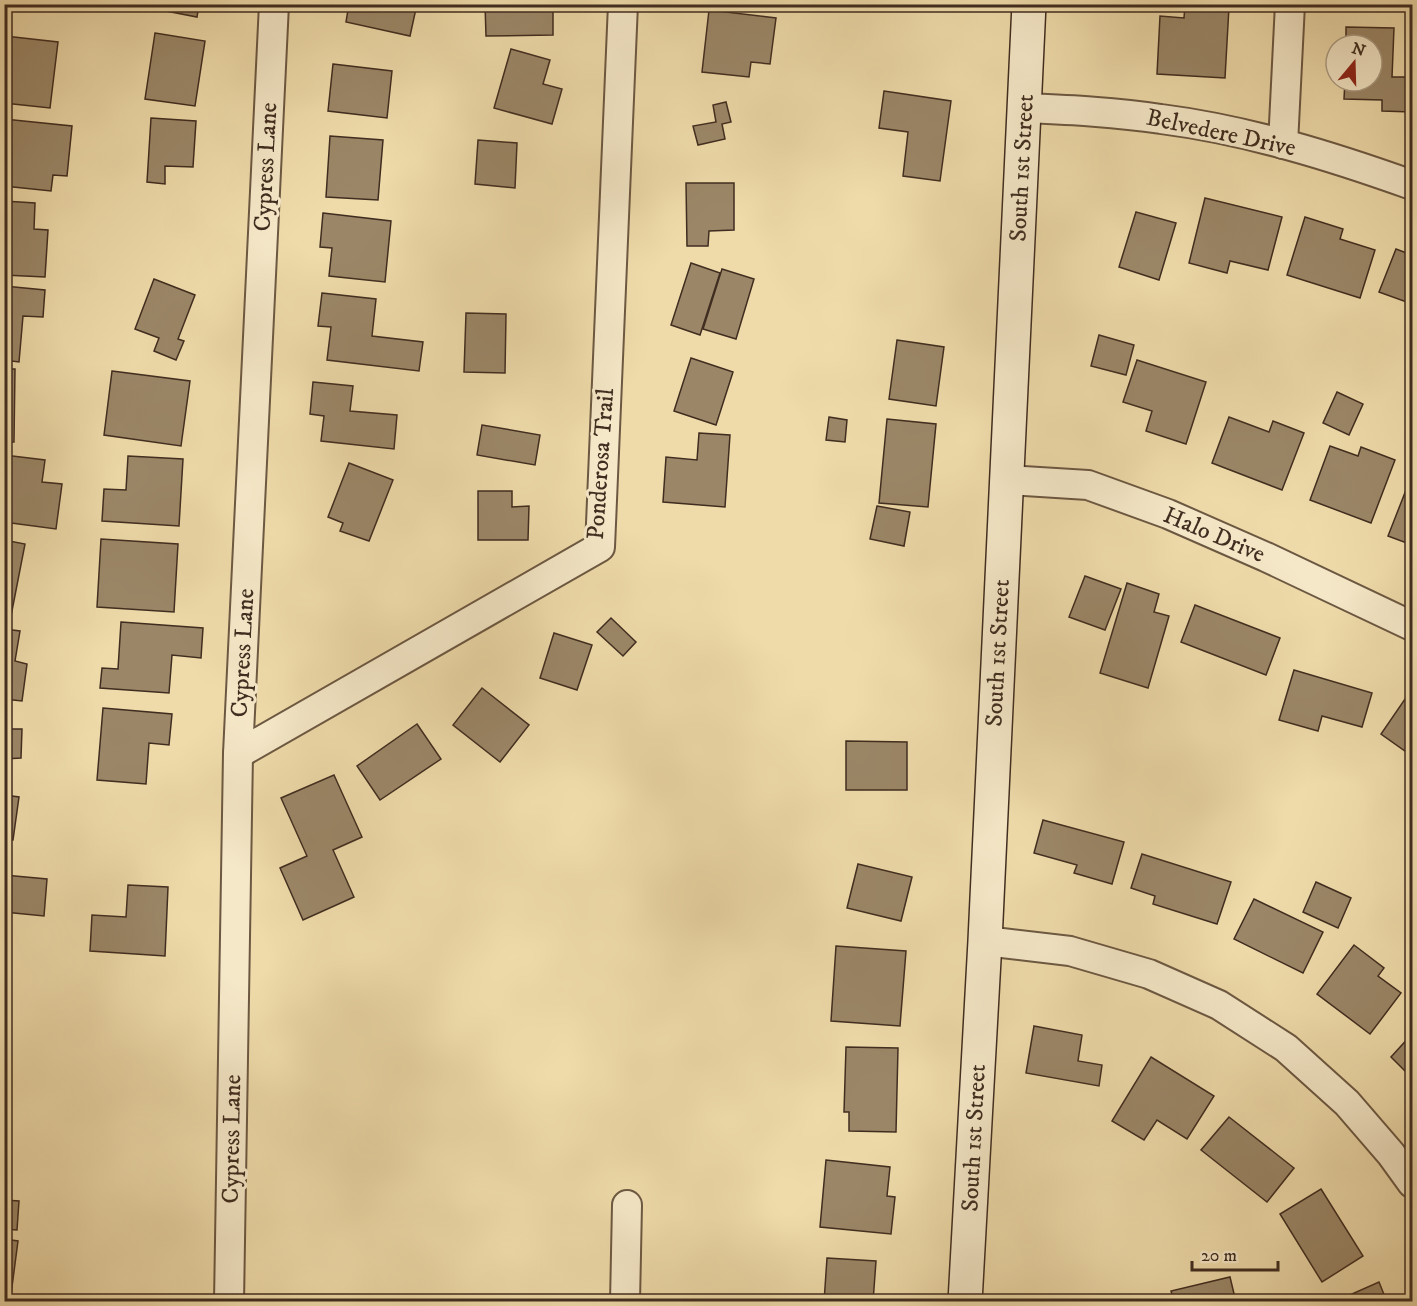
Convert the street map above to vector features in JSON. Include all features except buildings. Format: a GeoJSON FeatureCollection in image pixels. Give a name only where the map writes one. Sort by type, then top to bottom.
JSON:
{"type":"FeatureCollection","features":[{"type":"Feature","properties":{"kind":"street","name":"Cypress Lane"},"geometry":{"type":"LineString","coordinates":[[229,1302],[238,754],[274,4]]}},
{"type":"Feature","properties":{"kind":"street","name":"Ponderosa Trail"},"geometry":{"type":"LineString","coordinates":[[238,754],[600,547],[623,4]]}},
{"type":"Feature","properties":{"kind":"street","name":"South 1st Street"},"geometry":{"type":"LineString","coordinates":[[964,1302],[985,940],[1029,4]]}},
{"type":"Feature","properties":{"kind":"street"},"geometry":{"type":"LineString","coordinates":[[1283,144],[1290,4]]}},
{"type":"Feature","properties":{"kind":"street","name":"Belvedere Drive"},"geometry":{"type":"LineString","coordinates":[[1024,108],[1083,110],[1215,128],[1283,144],[1413,184]]}},
{"type":"Feature","properties":{"kind":"street","name":"Halo Drive"},"geometry":{"type":"LineString","coordinates":[[1007,480],[1088,485],[1167,514],[1255,552],[1413,626]]}},
{"type":"Feature","properties":{"kind":"street"},"geometry":{"type":"LineString","coordinates":[[985,940],[1070,951],[1149,974],[1219,1005],[1286,1048],[1347,1103],[1391,1154],[1413,1184]]}},
{"type":"Feature","properties":{"kind":"street"},"geometry":{"type":"LineString","coordinates":[[625,1302],[627,1205]]}}]}
